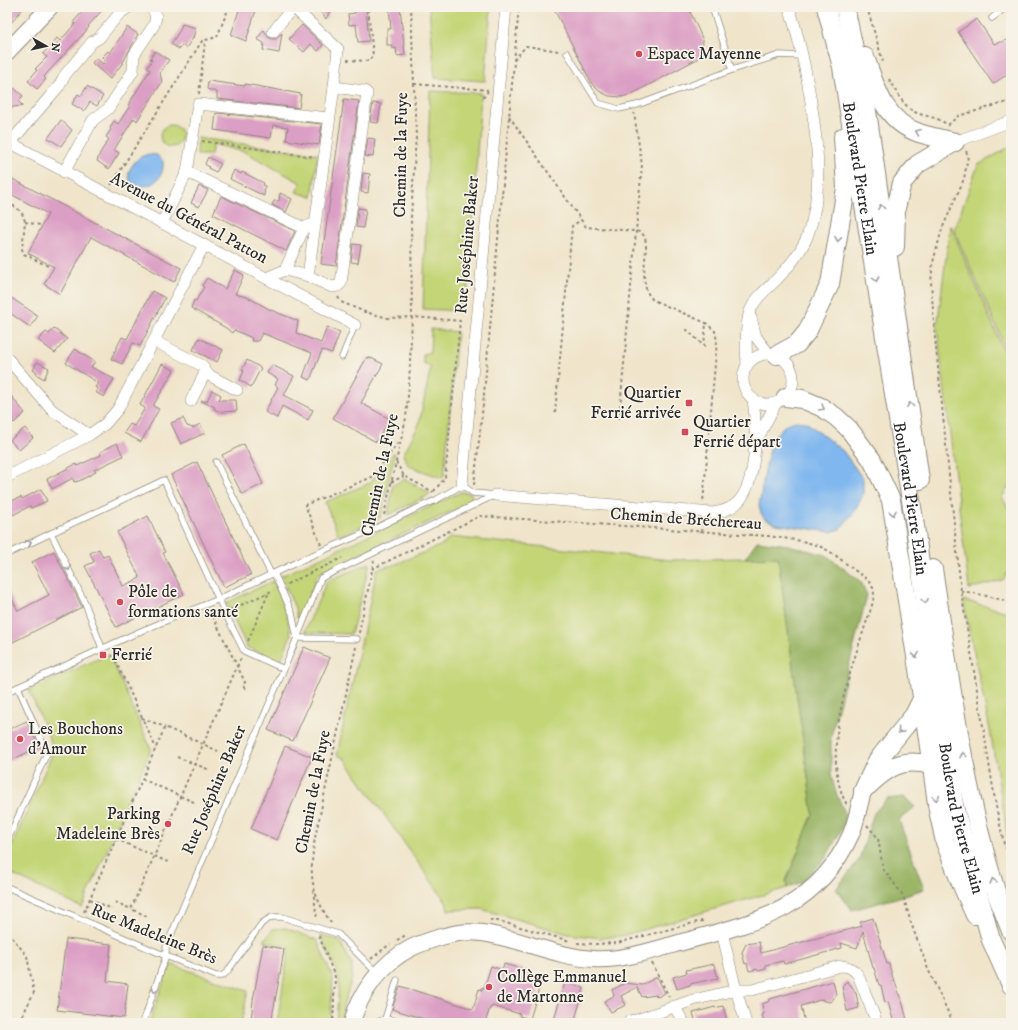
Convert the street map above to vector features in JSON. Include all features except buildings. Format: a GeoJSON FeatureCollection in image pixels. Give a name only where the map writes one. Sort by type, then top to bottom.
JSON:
{"type":"FeatureCollection","features":[{"type":"Feature","properties":{"kind":"main road"},"geometry":{"type":"LineString","coordinates":[[773,355],[797,344],[807,332],[830,284],[846,188],[843,140],[833,78],[818,7]]}},
{"type":"Feature","properties":{"kind":"main road","name":"Boulevard Pierre Elain"},"geometry":{"type":"LineString","coordinates":[[826,7],[843,75],[915,526],[946,756],[955,810],[992,940],[1011,985]]}},
{"type":"Feature","properties":{"kind":"main road"},"geometry":{"type":"LineString","coordinates":[[846,7],[878,94],[891,115],[902,124],[919,133],[956,139]]}},
{"type":"Feature","properties":{"kind":"main road","name":"Boulevard Pierre Elain"},"geometry":{"type":"LineString","coordinates":[[846,7],[866,104],[960,744],[976,821],[996,892],[1011,931]]}},
{"type":"Feature","properties":{"kind":"main road"},"geometry":{"type":"LineString","coordinates":[[894,299],[896,208],[902,183],[918,164],[956,139]]}},
{"type":"Feature","properties":{"kind":"main road"},"geometry":{"type":"LineString","coordinates":[[781,400],[802,398],[821,407],[836,417],[849,429],[872,460],[888,493],[904,579],[938,810],[945,842],[973,911],[992,940]]}},
{"type":"Feature","properties":{"kind":"main road"},"geometry":{"type":"LineString","coordinates":[[863,791],[877,761],[914,715],[922,699]]}},
{"type":"Feature","properties":{"kind":"main road"},"geometry":{"type":"LineString","coordinates":[[863,791],[883,772],[900,764],[916,761],[931,765]]}},
{"type":"Feature","properties":{"kind":"street"},"geometry":{"type":"LineString","coordinates":[[7,52],[50,7]]}},
{"type":"Feature","properties":{"kind":"street"},"geometry":{"type":"LineString","coordinates":[[9,142],[59,86],[65,75],[92,42],[99,38],[120,14],[129,7]]}},
{"type":"Feature","properties":{"kind":"street"},"geometry":{"type":"LineString","coordinates":[[64,172],[93,120],[108,109],[133,71],[134,55],[154,25],[156,17],[153,9],[150,7]]}},
{"type":"Feature","properties":{"kind":"street"},"geometry":{"type":"LineString","coordinates":[[272,32],[293,7],[338,49],[308,276]]}},
{"type":"Feature","properties":{"kind":"street","name":"Rue Joséphine Baker"},"geometry":{"type":"LineString","coordinates":[[462,485],[506,7]]}},
{"type":"Feature","properties":{"kind":"street"},"geometry":{"type":"LineString","coordinates":[[747,366],[746,341],[750,312],[758,298],[796,257],[807,237],[813,215],[818,186],[816,131],[803,56],[797,30],[789,7]]}},
{"type":"Feature","properties":{"kind":"street"},"geometry":{"type":"LineString","coordinates":[[266,278],[285,270],[308,276],[332,287],[338,286],[341,283],[367,93],[364,91],[334,87]]}},
{"type":"Feature","properties":{"kind":"street"},"geometry":{"type":"LineString","coordinates":[[162,223],[187,172],[198,104],[329,118]]}},
{"type":"Feature","properties":{"kind":"street"},"geometry":{"type":"LineString","coordinates":[[956,139],[1011,121]]}},
{"type":"Feature","properties":{"kind":"street","name":"Avenue du Général Patton"},"geometry":{"type":"LineString","coordinates":[[9,142],[355,325]]}},
{"type":"Feature","properties":{"kind":"street"},"geometry":{"type":"LineString","coordinates":[[187,172],[304,228]]}},
{"type":"Feature","properties":{"kind":"street"},"geometry":{"type":"LineString","coordinates":[[285,270],[304,228],[315,222]]}},
{"type":"Feature","properties":{"kind":"street"},"geometry":{"type":"LineString","coordinates":[[7,477],[89,435],[105,424],[118,409],[204,245]]}},
{"type":"Feature","properties":{"kind":"street"},"geometry":{"type":"LineString","coordinates":[[750,312],[756,337],[773,355]]}},
{"type":"Feature","properties":{"kind":"street"},"geometry":{"type":"LineString","coordinates":[[154,341],[203,366],[205,373],[191,401]]}},
{"type":"Feature","properties":{"kind":"street"},"geometry":{"type":"LineString","coordinates":[[756,442],[768,415],[790,392],[793,385],[793,378],[789,364],[784,359],[773,355],[757,356],[747,366],[744,372],[744,387],[753,399],[760,403],[768,404],[781,400]]}},
{"type":"Feature","properties":{"kind":"street"},"geometry":{"type":"LineString","coordinates":[[7,358],[52,410],[89,435]]}},
{"type":"Feature","properties":{"kind":"street"},"geometry":{"type":"LineString","coordinates":[[205,373],[237,390]]}},
{"type":"Feature","properties":{"kind":"street"},"geometry":{"type":"LineString","coordinates":[[495,495],[708,513],[727,510],[737,504],[744,495],[750,480],[756,442],[756,419],[753,399]]}},
{"type":"Feature","properties":{"kind":"street"},"geometry":{"type":"LineString","coordinates":[[352,1023],[362,997],[378,974],[390,962],[411,948],[454,933],[480,932],[570,956],[593,959],[631,956],[722,932],[778,912],[801,898],[820,880],[839,857],[852,832],[863,791]]}},
{"type":"Feature","properties":{"kind":"street"},"geometry":{"type":"LineString","coordinates":[[722,932],[736,990],[746,1023]]}},
{"type":"Feature","properties":{"kind":"street"},"geometry":{"type":"LineString","coordinates":[[629,1021],[637,1020],[693,1000],[736,990],[752,990],[840,966],[846,966],[854,969],[858,975],[877,1023]]}},
{"type":"Feature","properties":{"kind":"street"},"geometry":{"type":"LineString","coordinates":[[674,1006],[684,1023]]}},
{"type":"Feature","properties":{"kind":"lane"},"geometry":{"type":"LineString","coordinates":[[712,7],[732,70]]}},
{"type":"Feature","properties":{"kind":"lane"},"geometry":{"type":"LineString","coordinates":[[992,18],[1006,7]]}},
{"type":"Feature","properties":{"kind":"lane"},"geometry":{"type":"LineString","coordinates":[[567,52],[598,103],[619,109],[633,106],[732,70],[779,55],[803,56]]}},
{"type":"Feature","properties":{"kind":"lane"},"geometry":{"type":"LineString","coordinates":[[342,357],[355,325]]}},
{"type":"Feature","properties":{"kind":"lane"},"geometry":{"type":"LineString","coordinates":[[216,462],[292,613],[297,638],[357,639]]}},
{"type":"Feature","properties":{"kind":"lane"},"geometry":{"type":"LineString","coordinates":[[7,554],[164,480],[244,651],[284,669]]}},
{"type":"Feature","properties":{"kind":"lane"},"geometry":{"type":"LineString","coordinates":[[7,692],[102,648],[219,599],[323,550],[374,529],[436,500],[462,485],[473,493],[495,495]]}},
{"type":"Feature","properties":{"kind":"lane","name":"Rue Joséphine Baker"},"geometry":{"type":"LineString","coordinates":[[143,1023],[166,956],[166,947],[321,578],[495,495]]}},
{"type":"Feature","properties":{"kind":"lane"},"geometry":{"type":"LineString","coordinates":[[51,533],[85,603],[102,648]]}},
{"type":"Feature","properties":{"kind":"lane"},"geometry":{"type":"LineString","coordinates":[[7,841],[47,753],[18,687]]}},
{"type":"Feature","properties":{"kind":"lane","name":"Rue Madeleine Brès"},"geometry":{"type":"LineString","coordinates":[[7,887],[216,976],[222,976],[228,972],[262,923],[272,917],[282,917],[338,934]]}},
{"type":"Feature","properties":{"kind":"lane"},"geometry":{"type":"LineString","coordinates":[[338,934],[378,974]]}},
{"type":"Feature","properties":{"kind":"lane"},"geometry":{"type":"LineString","coordinates":[[385,1020],[397,980]]}},
{"type":"Feature","properties":{"kind":"lane"},"geometry":{"type":"LineString","coordinates":[[377,1023],[381,1020],[400,1022]]}},
{"type":"Feature","properties":{"kind":"path"},"geometry":{"type":"LineString","coordinates":[[106,193],[202,41],[217,36],[230,7]]}},
{"type":"Feature","properties":{"kind":"path"},"geometry":{"type":"LineString","coordinates":[[337,60],[368,61],[373,56],[368,7]]}},
{"type":"Feature","properties":{"kind":"path","name":"Chemin de la Fuye"},"geometry":{"type":"LineString","coordinates":[[382,524],[406,418],[409,386],[412,317],[411,217],[416,136],[411,7]]}},
{"type":"Feature","properties":{"kind":"path"},"geometry":{"type":"LineString","coordinates":[[473,493],[483,405],[519,7]]}},
{"type":"Feature","properties":{"kind":"path"},"geometry":{"type":"LineString","coordinates":[[868,7],[884,67]]}},
{"type":"Feature","properties":{"kind":"path"},"geometry":{"type":"LineString","coordinates":[[198,104],[205,41]]}},
{"type":"Feature","properties":{"kind":"path"},"geometry":{"type":"LineString","coordinates":[[529,47],[567,52]]}},
{"type":"Feature","properties":{"kind":"path"},"geometry":{"type":"LineString","coordinates":[[886,75],[901,99],[915,112],[944,122],[948,125],[968,156],[964,179],[942,229],[933,262],[931,282],[935,338],[961,592],[996,806],[1004,844],[1011,858]]}},
{"type":"Feature","properties":{"kind":"path"},"geometry":{"type":"LineString","coordinates":[[414,84],[488,90]]}},
{"type":"Feature","properties":{"kind":"path"},"geometry":{"type":"LineString","coordinates":[[948,125],[958,116],[1011,101]]}},
{"type":"Feature","properties":{"kind":"path"},"geometry":{"type":"LineString","coordinates":[[619,419],[642,164],[633,106]]}},
{"type":"Feature","properties":{"kind":"path"},"geometry":{"type":"LineString","coordinates":[[509,116],[586,227],[636,231],[640,232],[644,236],[646,245],[644,284],[648,295],[653,300],[706,323],[715,331],[717,341],[708,513],[701,532]]}},
{"type":"Feature","properties":{"kind":"path"},"geometry":{"type":"LineString","coordinates":[[192,140],[324,158]]}},
{"type":"Feature","properties":{"kind":"path"},"geometry":{"type":"LineString","coordinates":[[7,203],[20,210],[25,222],[24,254],[48,266]]}},
{"type":"Feature","properties":{"kind":"path"},"geometry":{"type":"LineString","coordinates":[[556,413],[572,226],[581,220]]}},
{"type":"Feature","properties":{"kind":"path"},"geometry":{"type":"LineString","coordinates":[[25,222],[40,225]]}},
{"type":"Feature","properties":{"kind":"path"},"geometry":{"type":"LineString","coordinates":[[332,287],[341,302],[365,312],[388,318],[412,317],[460,321],[445,478],[433,492]]}},
{"type":"Feature","properties":{"kind":"path"},"geometry":{"type":"LineString","coordinates":[[686,329],[704,346],[706,323]]}},
{"type":"Feature","properties":{"kind":"path"},"geometry":{"type":"LineString","coordinates":[[323,550],[305,505],[372,477],[400,441]]}},
{"type":"Feature","properties":{"kind":"path"},"geometry":{"type":"LineString","coordinates":[[396,461],[404,476],[433,492],[436,500]]}},
{"type":"Feature","properties":{"kind":"path"},"geometry":{"type":"LineString","coordinates":[[391,482],[404,476]]}},
{"type":"Feature","properties":{"kind":"path"},"geometry":{"type":"LineString","coordinates":[[372,569],[480,516],[475,504]]}},
{"type":"Feature","properties":{"kind":"path","name":"Chemin de Bréchereau"},"geometry":{"type":"LineString","coordinates":[[480,516],[768,536],[812,544],[827,550],[868,580],[874,589],[872,605],[845,688],[837,728],[836,767],[840,794],[847,805],[857,813]]}},
{"type":"Feature","properties":{"kind":"path"},"geometry":{"type":"LineString","coordinates":[[445,519],[451,530]]}},
{"type":"Feature","properties":{"kind":"path","name":"Chemin de la Fuye"},"geometry":{"type":"LineString","coordinates":[[338,934],[322,910],[313,887],[311,865],[315,838],[376,552]]}},
{"type":"Feature","properties":{"kind":"path"},"geometry":{"type":"LineString","coordinates":[[213,618],[275,589]]}},
{"type":"Feature","properties":{"kind":"path"},"geometry":{"type":"LineString","coordinates":[[131,909],[269,592]]}},
{"type":"Feature","properties":{"kind":"path"},"geometry":{"type":"LineString","coordinates":[[961,592],[974,593],[1011,602]]}},
{"type":"Feature","properties":{"kind":"path"},"geometry":{"type":"LineString","coordinates":[[206,604],[245,682],[243,686],[245,689]]}},
{"type":"Feature","properties":{"kind":"path"},"geometry":{"type":"LineString","coordinates":[[113,655],[156,748]]}},
{"type":"Feature","properties":{"kind":"path"},"geometry":{"type":"LineString","coordinates":[[142,718],[218,750]]}},
{"type":"Feature","properties":{"kind":"path"},"geometry":{"type":"LineString","coordinates":[[84,912],[165,727]]}},
{"type":"Feature","properties":{"kind":"path"},"geometry":{"type":"LineString","coordinates":[[177,757],[210,770]]}},
{"type":"Feature","properties":{"kind":"path"},"geometry":{"type":"LineString","coordinates":[[142,780],[196,803]]}},
{"type":"Feature","properties":{"kind":"path"},"geometry":{"type":"LineString","coordinates":[[864,828],[865,823],[878,838],[883,869],[903,895],[911,923],[928,969],[953,1023]]}},
{"type":"Feature","properties":{"kind":"path"},"geometry":{"type":"LineString","coordinates":[[116,839],[170,862]]}},
{"type":"Feature","properties":{"kind":"path"},"geometry":{"type":"LineString","coordinates":[[313,887],[319,938],[335,977],[333,1023]]}},
{"type":"Feature","properties":{"kind":"path"},"geometry":{"type":"LineString","coordinates":[[90,899],[112,908]]}},
{"type":"Feature","properties":{"kind":"path"},"geometry":{"type":"LineString","coordinates":[[115,902],[147,916]]}},
{"type":"Feature","properties":{"kind":"path"},"geometry":{"type":"LineString","coordinates":[[7,934],[11,936],[27,956],[34,992],[19,1023]]}},
{"type":"Feature","properties":{"kind":"path"},"geometry":{"type":"LineString","coordinates":[[650,960],[674,1006]]}},
{"type":"Feature","properties":{"kind":"green space"},"geometry":{"type":"Polygon","coordinates":[[[429,7],[491,7],[485,81],[435,78],[429,7]]]}},
{"type":"Feature","properties":{"kind":"green space"},"geometry":{"type":"Polygon","coordinates":[[[430,91],[481,93],[468,291],[463,291],[462,311],[423,309],[430,91]]]}},
{"type":"Feature","properties":{"kind":"green space"},"geometry":{"type":"Polygon","coordinates":[[[171,125],[179,128],[182,136],[179,144],[171,147],[163,144],[160,136],[163,128],[171,125]]]}},
{"type":"Feature","properties":{"kind":"green space"},"geometry":{"type":"Polygon","coordinates":[[[198,138],[318,154],[312,197],[296,192],[301,183],[245,152],[213,144],[211,155],[197,155],[198,138]]]}},
{"type":"Feature","properties":{"kind":"green space"},"geometry":{"type":"Polygon","coordinates":[[[1011,146],[1011,360],[954,230],[978,165],[1011,146]]]}},
{"type":"Feature","properties":{"kind":"green space"},"geometry":{"type":"Polygon","coordinates":[[[950,225],[1011,367],[1011,483],[1002,497],[1011,513],[1011,567],[1003,580],[969,589],[937,328],[950,225]]]}},
{"type":"Feature","properties":{"kind":"green space"},"geometry":{"type":"Polygon","coordinates":[[[431,329],[457,332],[444,477],[442,478],[409,466],[403,455],[419,424],[431,366],[423,363],[423,354],[430,352],[431,329]]]}},
{"type":"Feature","properties":{"kind":"green space"},"geometry":{"type":"Polygon","coordinates":[[[393,453],[395,453],[380,518],[339,536],[325,502],[370,483],[393,453]]]}},
{"type":"Feature","properties":{"kind":"green space"},"geometry":{"type":"Polygon","coordinates":[[[405,479],[431,494],[388,515],[393,485],[405,479]]]}},
{"type":"Feature","properties":{"kind":"green space"},"geometry":{"type":"Polygon","coordinates":[[[461,492],[471,493],[472,502],[318,574],[300,618],[297,618],[295,608],[281,576],[461,492]]]}},
{"type":"Feature","properties":{"kind":"green space"},"geometry":{"type":"Polygon","coordinates":[[[450,537],[670,560],[778,557],[813,814],[786,881],[787,888],[622,936],[601,938],[568,934],[481,909],[448,910],[446,902],[344,758],[337,755],[377,569],[396,564],[444,544],[450,537]]]}},
{"type":"Feature","properties":{"kind":"green space"},"geometry":{"type":"Polygon","coordinates":[[[757,541],[788,545],[826,555],[861,582],[867,595],[831,736],[831,774],[836,793],[845,813],[844,825],[825,859],[802,882],[787,888],[786,881],[813,814],[778,557],[745,558],[757,541]]]}},
{"type":"Feature","properties":{"kind":"green space"},"geometry":{"type":"Polygon","coordinates":[[[370,563],[351,634],[311,633],[305,631],[327,581],[370,563]]]}},
{"type":"Feature","properties":{"kind":"green space"},"geometry":{"type":"Polygon","coordinates":[[[273,581],[286,610],[291,635],[280,662],[247,647],[226,603],[273,581]]]}},
{"type":"Feature","properties":{"kind":"green space"},"geometry":{"type":"Polygon","coordinates":[[[963,600],[1011,613],[1011,776],[1008,777],[1009,785],[1011,786],[1011,843],[1008,838],[990,730],[963,600]]]}},
{"type":"Feature","properties":{"kind":"green space"},"geometry":{"type":"Polygon","coordinates":[[[109,654],[151,749],[82,908],[7,872],[7,857],[54,750],[29,690],[109,654]]]}},
{"type":"Feature","properties":{"kind":"green space"},"geometry":{"type":"Polygon","coordinates":[[[904,797],[915,807],[899,820],[924,889],[852,910],[836,889],[859,860],[874,813],[887,799],[904,797]]]}},
{"type":"Feature","properties":{"kind":"green space"},"geometry":{"type":"Polygon","coordinates":[[[286,928],[317,940],[333,978],[330,1023],[277,1023],[289,947],[264,941],[273,929],[286,928]]]}},
{"type":"Feature","properties":{"kind":"green space"},"geometry":{"type":"Polygon","coordinates":[[[320,935],[340,941],[352,965],[352,978],[343,1006],[342,1020],[346,1023],[336,1023],[339,981],[336,970],[320,935]]]}},
{"type":"Feature","properties":{"kind":"green space"},"geometry":{"type":"Polygon","coordinates":[[[170,964],[248,991],[241,1023],[158,1023],[150,1020],[170,964]]]}},
{"type":"Feature","properties":{"kind":"water"},"geometry":{"type":"Polygon","coordinates":[[[149,154],[157,155],[163,161],[162,172],[157,180],[150,185],[135,185],[130,181],[129,174],[132,166],[139,158],[149,154]]]}},
{"type":"Feature","properties":{"kind":"water"},"geometry":{"type":"Polygon","coordinates":[[[796,421],[806,422],[843,451],[863,479],[863,495],[854,512],[840,529],[831,532],[776,524],[765,519],[761,513],[759,505],[766,465],[773,438],[786,424],[796,421]]]}},
{"type":"Feature","properties":{"kind":"place","name":"Espace Mayenne"},"geometry":{"type":"Point","coordinates":[639,54]}},
{"type":"Feature","properties":{"kind":"place","name":"Quartier Ferrié arrivée"},"geometry":{"type":"Point","coordinates":[689,403]}},
{"type":"Feature","properties":{"kind":"place","name":"Quartier Ferrié départ"},"geometry":{"type":"Point","coordinates":[685,432]}},
{"type":"Feature","properties":{"kind":"place","name":"Pôle de formations santé"},"geometry":{"type":"Point","coordinates":[120,602]}},
{"type":"Feature","properties":{"kind":"place","name":"Ferrié"},"geometry":{"type":"Point","coordinates":[103,655]}},
{"type":"Feature","properties":{"kind":"place","name":"Les Bouchons d'Amour"},"geometry":{"type":"Point","coordinates":[20,739]}},
{"type":"Feature","properties":{"kind":"place","name":"Parking Madeleine Brès"},"geometry":{"type":"Point","coordinates":[168,824]}},
{"type":"Feature","properties":{"kind":"place","name":"Collège Emmanuel de Martonne"},"geometry":{"type":"Point","coordinates":[489,987]}}]}
